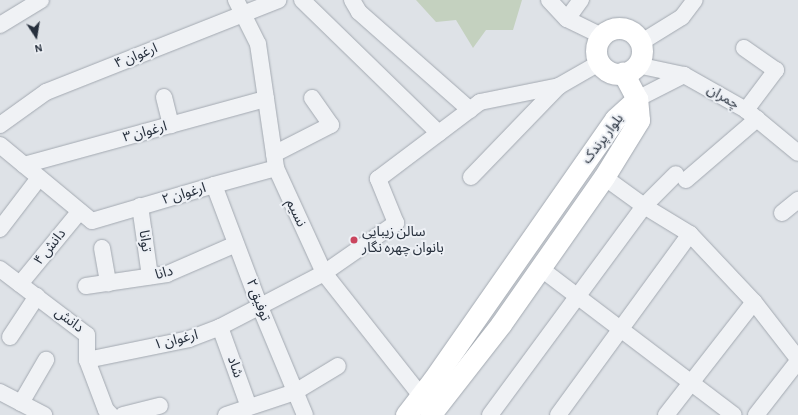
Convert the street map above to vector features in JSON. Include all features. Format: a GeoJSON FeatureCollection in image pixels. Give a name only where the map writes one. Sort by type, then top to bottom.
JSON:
{"type":"FeatureCollection","features":[{"type":"Feature","properties":{"kind":"main road"},"geometry":{"type":"LineString","coordinates":[[630,69],[609,72],[599,63],[596,49],[602,36],[608,31],[623,29],[636,36],[640,43],[641,50],[630,69],[637,99]]}},
{"type":"Feature","properties":{"kind":"main road","name":"بلوار پرندک"},"geometry":{"type":"LineString","coordinates":[[406,415],[433,409],[501,324],[604,177],[639,120],[637,99]]}},
{"type":"Feature","properties":{"kind":"main road","name":"بلوار پرندک"},"geometry":{"type":"LineString","coordinates":[[433,409],[615,119],[637,99]]}},
{"type":"Feature","properties":{"kind":"street"},"geometry":{"type":"LineString","coordinates":[[0,25],[41,0]]}},
{"type":"Feature","properties":{"kind":"street","name":"ارغوان ۴"},"geometry":{"type":"LineString","coordinates":[[0,125],[46,92],[240,7],[278,0]]}},
{"type":"Feature","properties":{"kind":"street"},"geometry":{"type":"LineString","coordinates":[[302,0],[439,133],[480,102],[560,86]]}},
{"type":"Feature","properties":{"kind":"street"},"geometry":{"type":"LineString","coordinates":[[352,0],[359,12],[470,110]]}},
{"type":"Feature","properties":{"kind":"street"},"geometry":{"type":"LineString","coordinates":[[549,0],[567,19],[602,36]]}},
{"type":"Feature","properties":{"kind":"street"},"geometry":{"type":"LineString","coordinates":[[567,19],[581,0]]}},
{"type":"Feature","properties":{"kind":"street"},"geometry":{"type":"LineString","coordinates":[[640,43],[682,17],[695,0]]}},
{"type":"Feature","properties":{"kind":"street","name":"نسیم"},"geometry":{"type":"LineString","coordinates":[[240,7],[258,44],[275,161],[324,273],[433,409]]}},
{"type":"Feature","properties":{"kind":"street"},"geometry":{"type":"LineString","coordinates":[[490,415],[644,206],[681,177],[751,115],[776,70],[744,48]]}},
{"type":"Feature","properties":{"kind":"street"},"geometry":{"type":"LineString","coordinates":[[471,177],[560,86],[599,63]]}},
{"type":"Feature","properties":{"kind":"street","name":"چمران"},"geometry":{"type":"LineString","coordinates":[[630,69],[684,75],[751,115],[796,147]]}},
{"type":"Feature","properties":{"kind":"street"},"geometry":{"type":"LineString","coordinates":[[637,99],[684,75]]}},
{"type":"Feature","properties":{"kind":"street"},"geometry":{"type":"LineString","coordinates":[[164,97],[171,125]]}},
{"type":"Feature","properties":{"kind":"street","name":"ارغوان ۲"},"geometry":{"type":"LineString","coordinates":[[86,216],[140,206],[214,185],[275,161],[331,125],[312,98]]}},
{"type":"Feature","properties":{"kind":"street","name":"ارغوان ۳"},"geometry":{"type":"LineString","coordinates":[[24,165],[266,99]]}},
{"type":"Feature","properties":{"kind":"street","name":"ارغوان ۱"},"geometry":{"type":"LineString","coordinates":[[88,360],[188,339],[220,327],[324,273],[396,223],[378,179],[439,133]]}},
{"type":"Feature","properties":{"kind":"street"},"geometry":{"type":"LineString","coordinates":[[0,145],[86,216]]}},
{"type":"Feature","properties":{"kind":"street"},"geometry":{"type":"LineString","coordinates":[[604,177],[644,206],[690,234],[754,302],[798,360],[756,415]]}},
{"type":"Feature","properties":{"kind":"street"},"geometry":{"type":"LineString","coordinates":[[0,229],[39,178]]}},
{"type":"Feature","properties":{"kind":"street","name":"توفیق ۲"},"geometry":{"type":"LineString","coordinates":[[214,185],[260,307],[305,415]]}},
{"type":"Feature","properties":{"kind":"street"},"geometry":{"type":"LineString","coordinates":[[782,213],[798,200]]}},
{"type":"Feature","properties":{"kind":"street","name":"توانا"},"geometry":{"type":"LineString","coordinates":[[140,206],[150,276]]}},
{"type":"Feature","properties":{"kind":"street","name":"دانش ۴"},"geometry":{"type":"LineString","coordinates":[[20,284],[86,216]]}},
{"type":"Feature","properties":{"kind":"street"},"geometry":{"type":"LineString","coordinates":[[558,415],[690,234]]}},
{"type":"Feature","properties":{"kind":"street","name":"دانا"},"geometry":{"type":"LineString","coordinates":[[86,286],[167,274],[236,244]]}},
{"type":"Feature","properties":{"kind":"street"},"geometry":{"type":"LineString","coordinates":[[102,248],[108,283]]}},
{"type":"Feature","properties":{"kind":"street"},"geometry":{"type":"LineString","coordinates":[[540,268],[734,415]]}},
{"type":"Feature","properties":{"kind":"street","name":"دانش"},"geometry":{"type":"LineString","coordinates":[[0,269],[87,334],[88,360],[106,410],[112,415]]}},
{"type":"Feature","properties":{"kind":"street"},"geometry":{"type":"LineString","coordinates":[[10,337],[37,296]]}},
{"type":"Feature","properties":{"kind":"street"},"geometry":{"type":"LineString","coordinates":[[666,415],[690,382],[754,302]]}},
{"type":"Feature","properties":{"kind":"street","name":"شاد"},"geometry":{"type":"LineString","coordinates":[[220,327],[249,408]]}},
{"type":"Feature","properties":{"kind":"street"},"geometry":{"type":"LineString","coordinates":[[21,403],[46,360]]}},
{"type":"Feature","properties":{"kind":"street"},"geometry":{"type":"LineString","coordinates":[[226,415],[295,392],[338,366]]}},
{"type":"Feature","properties":{"kind":"street"},"geometry":{"type":"LineString","coordinates":[[0,392],[44,415]]}},
{"type":"Feature","properties":{"kind":"street"},"geometry":{"type":"LineString","coordinates":[[123,415],[160,406]]}},
{"type":"Feature","properties":{"kind":"green space"},"geometry":{"type":"Polygon","coordinates":[[[416,0],[522,0],[513,30],[486,30],[473,48],[456,20],[436,22],[416,0]]]}},
{"type":"Feature","properties":{"kind":"place","name":"سالن زیبایی بانوان چهره نگار"},"geometry":{"type":"Point","coordinates":[354,240]}}]}
